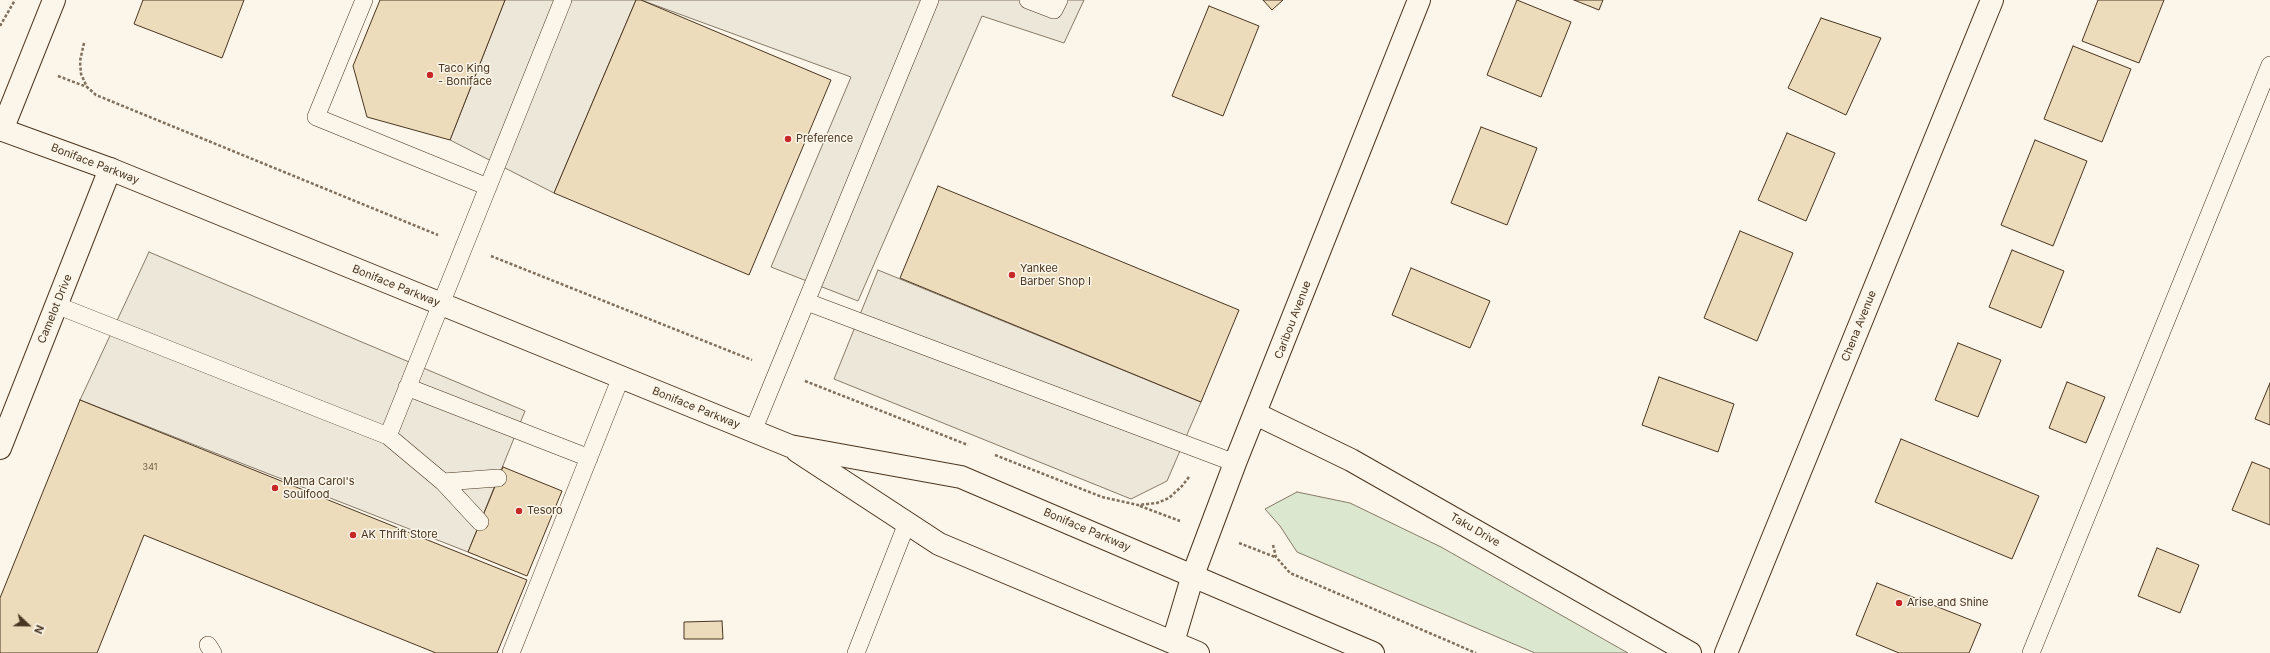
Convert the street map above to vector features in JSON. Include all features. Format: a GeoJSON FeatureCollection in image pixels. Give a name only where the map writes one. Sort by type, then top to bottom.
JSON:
{"type":"FeatureCollection","features":[{"type":"Feature","properties":{"kind":"street"},"geometry":{"type":"LineString","coordinates":[[1,129],[54,0]]}},
{"type":"Feature","properties":{"kind":"street","name":"Caribou Avenue"},"geometry":{"type":"LineString","coordinates":[[1173,642],[1193,575],[1235,462],[1256,414],[1418,0]]}},
{"type":"Feature","properties":{"kind":"street","name":"Chena Avenue"},"geometry":{"type":"LineString","coordinates":[[1726,653],[1992,0]]}},
{"type":"Feature","properties":{"kind":"street","name":"Boniface Parkway"},"geometry":{"type":"LineString","coordinates":[[1,129],[110,169],[790,446],[939,544],[1198,653]]}},
{"type":"Feature","properties":{"kind":"street","name":"Camelot Drive"},"geometry":{"type":"LineString","coordinates":[[0,448],[110,169]]}},
{"type":"Feature","properties":{"kind":"street","name":"Taku Drive"},"geometry":{"type":"LineString","coordinates":[[1256,414],[1351,460],[1690,653]]}},
{"type":"Feature","properties":{"kind":"street","name":"Boniface Parkway"},"geometry":{"type":"LineString","coordinates":[[790,446],[960,477],[1373,653]]}},
{"type":"Feature","properties":{"kind":"lane"},"geometry":{"type":"LineString","coordinates":[[364,0],[316,117],[488,187]]}},
{"type":"Feature","properties":{"kind":"lane"},"geometry":{"type":"LineString","coordinates":[[388,436],[563,0]]}},
{"type":"Feature","properties":{"kind":"lane"},"geometry":{"type":"LineString","coordinates":[[753,431],[808,302],[930,0]]}},
{"type":"Feature","properties":{"kind":"lane"},"geometry":{"type":"LineString","coordinates":[[1028,0],[1054,10],[1059,0]]}},
{"type":"Feature","properties":{"kind":"lane"},"geometry":{"type":"LineString","coordinates":[[2031,653],[2270,65]]}},
{"type":"Feature","properties":{"kind":"lane"},"geometry":{"type":"LineString","coordinates":[[808,302],[1235,462]]}},
{"type":"Feature","properties":{"kind":"lane"},"geometry":{"type":"LineString","coordinates":[[56,306],[388,436],[443,482],[480,522]]}},
{"type":"Feature","properties":{"kind":"lane"},"geometry":{"type":"LineString","coordinates":[[511,653],[546,548],[564,502],[589,458],[621,377]]}},
{"type":"Feature","properties":{"kind":"lane"},"geometry":{"type":"LineString","coordinates":[[407,387],[589,458]]}},
{"type":"Feature","properties":{"kind":"lane"},"geometry":{"type":"LineString","coordinates":[[443,482],[498,478]]}},
{"type":"Feature","properties":{"kind":"lane"},"geometry":{"type":"LineString","coordinates":[[856,653],[907,523]]}},
{"type":"Feature","properties":{"kind":"path"},"geometry":{"type":"LineString","coordinates":[[0,26],[15,0]]}},
{"type":"Feature","properties":{"kind":"path"},"geometry":{"type":"LineString","coordinates":[[84,43],[80,61],[81,74],[87,88],[96,95],[464,245],[969,445]]}},
{"type":"Feature","properties":{"kind":"path"},"geometry":{"type":"LineString","coordinates":[[991,454],[1102,497],[1138,505],[1157,503],[1168,498],[1182,486],[1207,452]]}},
{"type":"Feature","properties":{"kind":"path"},"geometry":{"type":"LineString","coordinates":[[1273,545],[1276,557],[1290,573],[1476,653]]}},
{"type":"Feature","properties":{"kind":"green space"},"geometry":{"type":"Polygon","coordinates":[[[1297,492],[1350,503],[1441,547],[1628,653],[1535,653],[1297,552],[1280,526],[1265,509],[1297,492]]]}},
{"type":"Feature","properties":{"kind":"shaded area"},"geometry":{"type":"Polygon","coordinates":[[[505,0],[636,0],[554,193],[450,140],[505,0]]]}},
{"type":"Feature","properties":{"kind":"shaded area"},"geometry":{"type":"Polygon","coordinates":[[[641,0],[1084,0],[1064,43],[982,16],[858,301],[771,267],[851,77],[641,0]]]}},
{"type":"Feature","properties":{"kind":"shaded area"},"geometry":{"type":"Polygon","coordinates":[[[149,252],[525,411],[468,552],[80,400],[149,252]]]}},
{"type":"Feature","properties":{"kind":"shaded area"},"geometry":{"type":"Polygon","coordinates":[[[878,270],[1201,402],[1167,481],[1131,499],[834,379],[878,270]]]}},
{"type":"Feature","properties":{"kind":"building"},"geometry":{"type":"Polygon","coordinates":[[[143,0],[244,0],[222,58],[134,24],[143,0]]]}},
{"type":"Feature","properties":{"kind":"building"},"geometry":{"type":"Polygon","coordinates":[[[380,0],[505,0],[450,140],[367,117],[353,66],[380,0]]]}},
{"type":"Feature","properties":{"kind":"building"},"geometry":{"type":"Polygon","coordinates":[[[636,0],[641,0],[831,80],[749,275],[554,193],[636,0]]]}},
{"type":"Feature","properties":{"kind":"building"},"geometry":{"type":"Polygon","coordinates":[[[1263,0],[1283,0],[1272,10],[1263,0]]]}},
{"type":"Feature","properties":{"kind":"building"},"geometry":{"type":"Polygon","coordinates":[[[1517,0],[1571,22],[1541,97],[1487,75],[1517,0]]]}},
{"type":"Feature","properties":{"kind":"building"},"geometry":{"type":"Polygon","coordinates":[[[1574,0],[1603,0],[1599,10],[1574,0]]]}},
{"type":"Feature","properties":{"kind":"building"},"geometry":{"type":"Polygon","coordinates":[[[2098,0],[2164,0],[2139,63],[2082,41],[2098,0]]]}},
{"type":"Feature","properties":{"kind":"building"},"geometry":{"type":"Polygon","coordinates":[[[1209,6],[1259,26],[1223,116],[1172,96],[1209,6]]]}},
{"type":"Feature","properties":{"kind":"building"},"geometry":{"type":"Polygon","coordinates":[[[1821,18],[1881,38],[1846,115],[1788,88],[1821,18]]]}},
{"type":"Feature","properties":{"kind":"building"},"geometry":{"type":"Polygon","coordinates":[[[2073,46],[2131,69],[2102,142],[2044,119],[2073,46]]]}},
{"type":"Feature","properties":{"kind":"building"},"geometry":{"type":"Polygon","coordinates":[[[1481,127],[1537,148],[1507,225],[1451,203],[1481,127]]]}},
{"type":"Feature","properties":{"kind":"building"},"geometry":{"type":"Polygon","coordinates":[[[1787,133],[1835,153],[1806,221],[1758,200],[1787,133]]]}},
{"type":"Feature","properties":{"kind":"building"},"geometry":{"type":"Polygon","coordinates":[[[2035,140],[2087,161],[2053,246],[2001,225],[2035,140]]]}},
{"type":"Feature","properties":{"kind":"building"},"geometry":{"type":"Polygon","coordinates":[[[938,186],[1239,310],[1201,402],[900,278],[938,186]]]}},
{"type":"Feature","properties":{"kind":"building"},"geometry":{"type":"Polygon","coordinates":[[[1740,231],[1793,253],[1757,341],[1704,318],[1740,231]]]}},
{"type":"Feature","properties":{"kind":"building"},"geometry":{"type":"Polygon","coordinates":[[[2012,250],[2064,271],[2041,328],[1989,307],[2012,250]]]}},
{"type":"Feature","properties":{"kind":"building"},"geometry":{"type":"Polygon","coordinates":[[[1411,268],[1490,301],[1470,348],[1392,315],[1411,268]]]}},
{"type":"Feature","properties":{"kind":"building"},"geometry":{"type":"Polygon","coordinates":[[[1958,343],[2001,360],[1978,417],[1935,400],[1958,343]]]}},
{"type":"Feature","properties":{"kind":"building"},"geometry":{"type":"Polygon","coordinates":[[[1659,377],[1734,404],[1718,452],[1642,425],[1659,377]]]}},
{"type":"Feature","properties":{"kind":"building"},"geometry":{"type":"Polygon","coordinates":[[[2067,382],[2105,397],[2086,443],[2049,428],[2067,382]]]}},
{"type":"Feature","properties":{"kind":"building"},"geometry":{"type":"Polygon","coordinates":[[[2270,383],[2270,425],[2255,419],[2270,383]]]}},
{"type":"Feature","properties":{"kind":"building"},"geometry":{"type":"Polygon","coordinates":[[[80,400],[527,580],[497,653],[436,653],[144,535],[97,653],[0,653],[0,598],[80,400]]]}},
{"type":"Feature","properties":{"kind":"building"},"geometry":{"type":"Polygon","coordinates":[[[1901,439],[2039,496],[2012,559],[1875,502],[1901,439]]]}},
{"type":"Feature","properties":{"kind":"building"},"geometry":{"type":"Polygon","coordinates":[[[2252,462],[2270,469],[2270,525],[2232,510],[2252,462]]]}},
{"type":"Feature","properties":{"kind":"building","name":"Tesoro"},"geometry":{"type":"Polygon","coordinates":[[[503,467],[562,491],[527,576],[468,552],[503,467]]]}},
{"type":"Feature","properties":{"kind":"building"},"geometry":{"type":"Polygon","coordinates":[[[2157,548],[2199,565],[2180,613],[2138,596],[2157,548]]]}},
{"type":"Feature","properties":{"kind":"building","name":"Arise and Shine"},"geometry":{"type":"Polygon","coordinates":[[[1877,583],[1981,624],[1969,653],[1899,653],[1856,635],[1877,583]]]}},
{"type":"Feature","properties":{"kind":"building"},"geometry":{"type":"Polygon","coordinates":[[[722,621],[723,639],[684,639],[684,622],[722,621]]]}},
{"type":"Feature","properties":{"kind":"place","name":"Taco King - Boniface"},"geometry":{"type":"Point","coordinates":[430,75]}},
{"type":"Feature","properties":{"kind":"place","name":"Preference"},"geometry":{"type":"Point","coordinates":[788,139]}},
{"type":"Feature","properties":{"kind":"place","name":"Yankee Barber Shop I"},"geometry":{"type":"Point","coordinates":[1012,275]}},
{"type":"Feature","properties":{"kind":"place","name":"Mama Carol's Soulfood"},"geometry":{"type":"Point","coordinates":[275,488]}},
{"type":"Feature","properties":{"kind":"place","name":"Tesoro"},"geometry":{"type":"Point","coordinates":[519,511]}},
{"type":"Feature","properties":{"kind":"place","name":"AK Thrift Store"},"geometry":{"type":"Point","coordinates":[353,535]}},
{"type":"Feature","properties":{"kind":"place","name":"Arise and Shine"},"geometry":{"type":"Point","coordinates":[1899,603]}}]}
